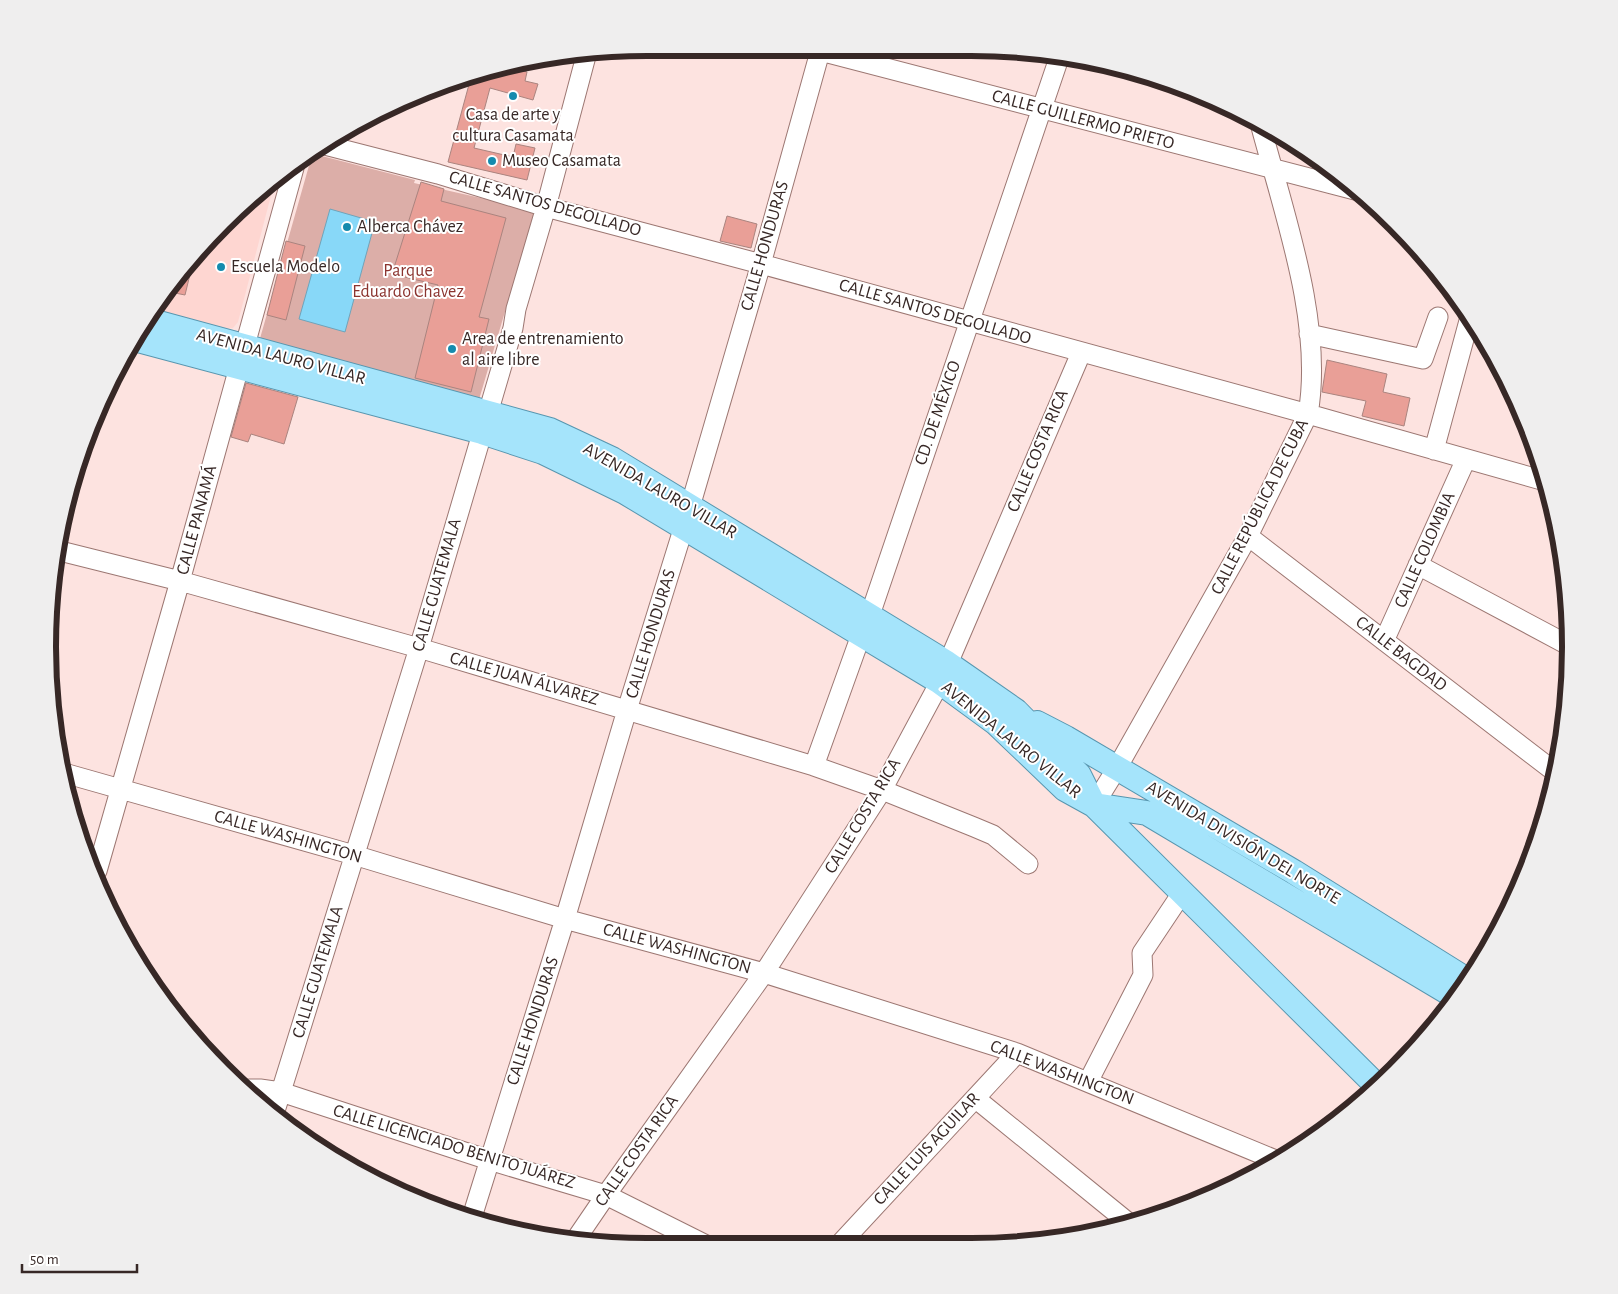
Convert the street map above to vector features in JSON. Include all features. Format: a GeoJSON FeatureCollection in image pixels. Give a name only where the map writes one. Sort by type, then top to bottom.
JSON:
{"type":"FeatureCollection","features":[{"type":"Feature","properties":{"kind":"main road","name":"AVENIDA LAURO VILLAR"},"geometry":{"type":"LineString","coordinates":[[154,322],[242,357]]}},
{"type":"Feature","properties":{"kind":"main road","name":"AVENIDA LAURO VILLAR"},"geometry":{"type":"LineString","coordinates":[[142,340],[242,357],[484,422],[550,430],[603,455],[687,517],[943,672],[1016,711],[1079,775],[1094,805]]}},
{"type":"Feature","properties":{"kind":"main road","name":"AVENIDA LAURO VILLAR"},"geometry":{"type":"LineString","coordinates":[[943,672],[1065,789],[1094,805],[1372,1081]]}},
{"type":"Feature","properties":{"kind":"main road","name":"AVENIDA DIVISIÓN DEL NORTE"},"geometry":{"type":"LineString","coordinates":[[1016,711],[1066,738],[1294,872],[1461,976]]}},
{"type":"Feature","properties":{"kind":"main road","name":"AVENIDA DIVISIÓN DEL NORTE"},"geometry":{"type":"LineString","coordinates":[[1094,805],[1148,813],[1450,993]]}},
{"type":"Feature","properties":{"kind":"main road"},"geometry":{"type":"LineString","coordinates":[[1280,893],[1294,872]]}},
{"type":"Feature","properties":{"kind":"street","name":"CALLE HONDURAS"},"geometry":{"type":"LineString","coordinates":[[474,1211],[687,517],[761,264],[814,56]]}},
{"type":"Feature","properties":{"kind":"street","name":"CALLE GUILLERMO PRIETO"},"geometry":{"type":"LineString","coordinates":[[842,56],[1042,110],[1342,187]]}},
{"type":"Feature","properties":{"kind":"street","name":"CALLE GUATEMALA"},"geometry":{"type":"LineString","coordinates":[[275,1106],[419,648],[513,328],[516,309],[546,207],[585,60]]}},
{"type":"Feature","properties":{"kind":"street","name":"CD. DE MÉXICO"},"geometry":{"type":"LineString","coordinates":[[814,766],[865,625],[1057,63]]}},
{"type":"Feature","properties":{"kind":"street","name":"CALLE REPÚBLICA DE CUBA"},"geometry":{"type":"LineString","coordinates":[[1094,805],[1117,768],[1248,536],[1308,414],[1311,400],[1310,334],[1300,274],[1263,133]]}},
{"type":"Feature","properties":{"kind":"street","name":"CALLE SANTOS DEGOLLADO"},"geometry":{"type":"LineString","coordinates":[[333,147],[438,174],[546,207],[1308,414],[1537,479]]}},
{"type":"Feature","properties":{"kind":"street","name":"CALLE PANAMÁ"},"geometry":{"type":"LineString","coordinates":[[98,866],[292,174]]}},
{"type":"Feature","properties":{"kind":"street"},"geometry":{"type":"LineString","coordinates":[[1310,334],[1423,359],[1438,317]]}},
{"type":"Feature","properties":{"kind":"street"},"geometry":{"type":"LineString","coordinates":[[1434,450],[1467,327]]}},
{"type":"Feature","properties":{"kind":"street","name":"CALLE COSTA RICA"},"geometry":{"type":"LineString","coordinates":[[580,1234],[764,973],[882,790],[943,672],[1081,353]]}},
{"type":"Feature","properties":{"kind":"street","name":"CALLE COLOMBIA"},"geometry":{"type":"LineString","coordinates":[[1384,641],[1466,459]]}},
{"type":"Feature","properties":{"kind":"street","name":"CALLE BAGDAD"},"geometry":{"type":"LineString","coordinates":[[1248,536],[1549,767]]}},
{"type":"Feature","properties":{"kind":"street","name":"CALLE JUAN ÁLVAREZ"},"geometry":{"type":"LineString","coordinates":[[64,552],[180,580],[419,648],[814,766],[882,790],[994,835],[1028,864]]}},
{"type":"Feature","properties":{"kind":"street"},"geometry":{"type":"LineString","coordinates":[[1418,565],[1562,642]]}},
{"type":"Feature","properties":{"kind":"street","name":"CALLE WASHINGTON"},"geometry":{"type":"LineString","coordinates":[[71,775],[565,919],[764,973],[1017,1053],[1269,1157]]}},
{"type":"Feature","properties":{"kind":"street"},"geometry":{"type":"LineString","coordinates":[[1088,1082],[1143,975],[1142,953],[1182,893]]}},
{"type":"Feature","properties":{"kind":"street","name":"CALLE LUIS AGUILAR"},"geometry":{"type":"LineString","coordinates":[[845,1238],[1017,1053]]}},
{"type":"Feature","properties":{"kind":"street","name":"CALLE LICENCIADO BENITO JUÁREZ"},"geometry":{"type":"LineString","coordinates":[[255,1090],[280,1092],[489,1160],[606,1195],[692,1238]]}},
{"type":"Feature","properties":{"kind":"street"},"geometry":{"type":"LineString","coordinates":[[975,1098],[1123,1218]]}},
{"type":"Feature","properties":{"kind":"shaded area","name":"Escuela Modelo"},"geometry":{"type":"Polygon","coordinates":[[[272,190],[238,322],[233,328],[224,329],[161,311],[178,287],[203,257],[229,229],[272,190]]]}},
{"type":"Feature","properties":{"kind":"green space","name":"Parque Eduardo Chavez"},"geometry":{"type":"Polygon","coordinates":[[[320,155],[415,180],[414,183],[535,210],[478,403],[259,342],[310,162],[320,155]]]}},
{"type":"Feature","properties":{"kind":"water"},"geometry":{"type":"Polygon","coordinates":[[[330,209],[375,222],[345,332],[299,319],[330,209]]]}},
{"type":"Feature","properties":{"kind":"building"},"geometry":{"type":"Polygon","coordinates":[[[521,70],[527,72],[525,81],[538,84],[533,100],[490,88],[474,148],[513,157],[516,144],[535,148],[527,180],[448,162],[469,84],[521,70]]]}},
{"type":"Feature","properties":{"kind":"building"},"geometry":{"type":"Polygon","coordinates":[[[421,182],[444,189],[441,201],[506,218],[479,317],[489,319],[471,392],[415,378],[438,285],[392,274],[421,182]]]}},
{"type":"Feature","properties":{"kind":"building"},"geometry":{"type":"Polygon","coordinates":[[[727,216],[757,224],[751,248],[720,241],[727,216]]]}},
{"type":"Feature","properties":{"kind":"building"},"geometry":{"type":"Polygon","coordinates":[[[286,241],[305,246],[286,320],[267,315],[286,241]]]}},
{"type":"Feature","properties":{"kind":"building"},"geometry":{"type":"Polygon","coordinates":[[[191,272],[185,295],[174,293],[191,272]]]}},
{"type":"Feature","properties":{"kind":"building"},"geometry":{"type":"Polygon","coordinates":[[[1327,360],[1387,374],[1383,392],[1410,398],[1404,426],[1362,416],[1366,401],[1322,392],[1327,360]]]}},
{"type":"Feature","properties":{"kind":"building"},"geometry":{"type":"Polygon","coordinates":[[[246,383],[298,397],[284,444],[251,434],[248,442],[231,437],[246,383]]]}},
{"type":"Feature","properties":{"kind":"place","name":"Casa de arte y cultura Casamata"},"geometry":{"type":"Point","coordinates":[513,96]}},
{"type":"Feature","properties":{"kind":"place","name":"Museo Casamata"},"geometry":{"type":"Point","coordinates":[492,161]}},
{"type":"Feature","properties":{"kind":"place","name":"Alberca Chávez"},"geometry":{"type":"Point","coordinates":[347,227]}},
{"type":"Feature","properties":{"kind":"place","name":"Escuela Modelo"},"geometry":{"type":"Point","coordinates":[221,267]}},
{"type":"Feature","properties":{"kind":"place","name":"Area de entrenamiento al aire libre"},"geometry":{"type":"Point","coordinates":[452,349]}}]}
